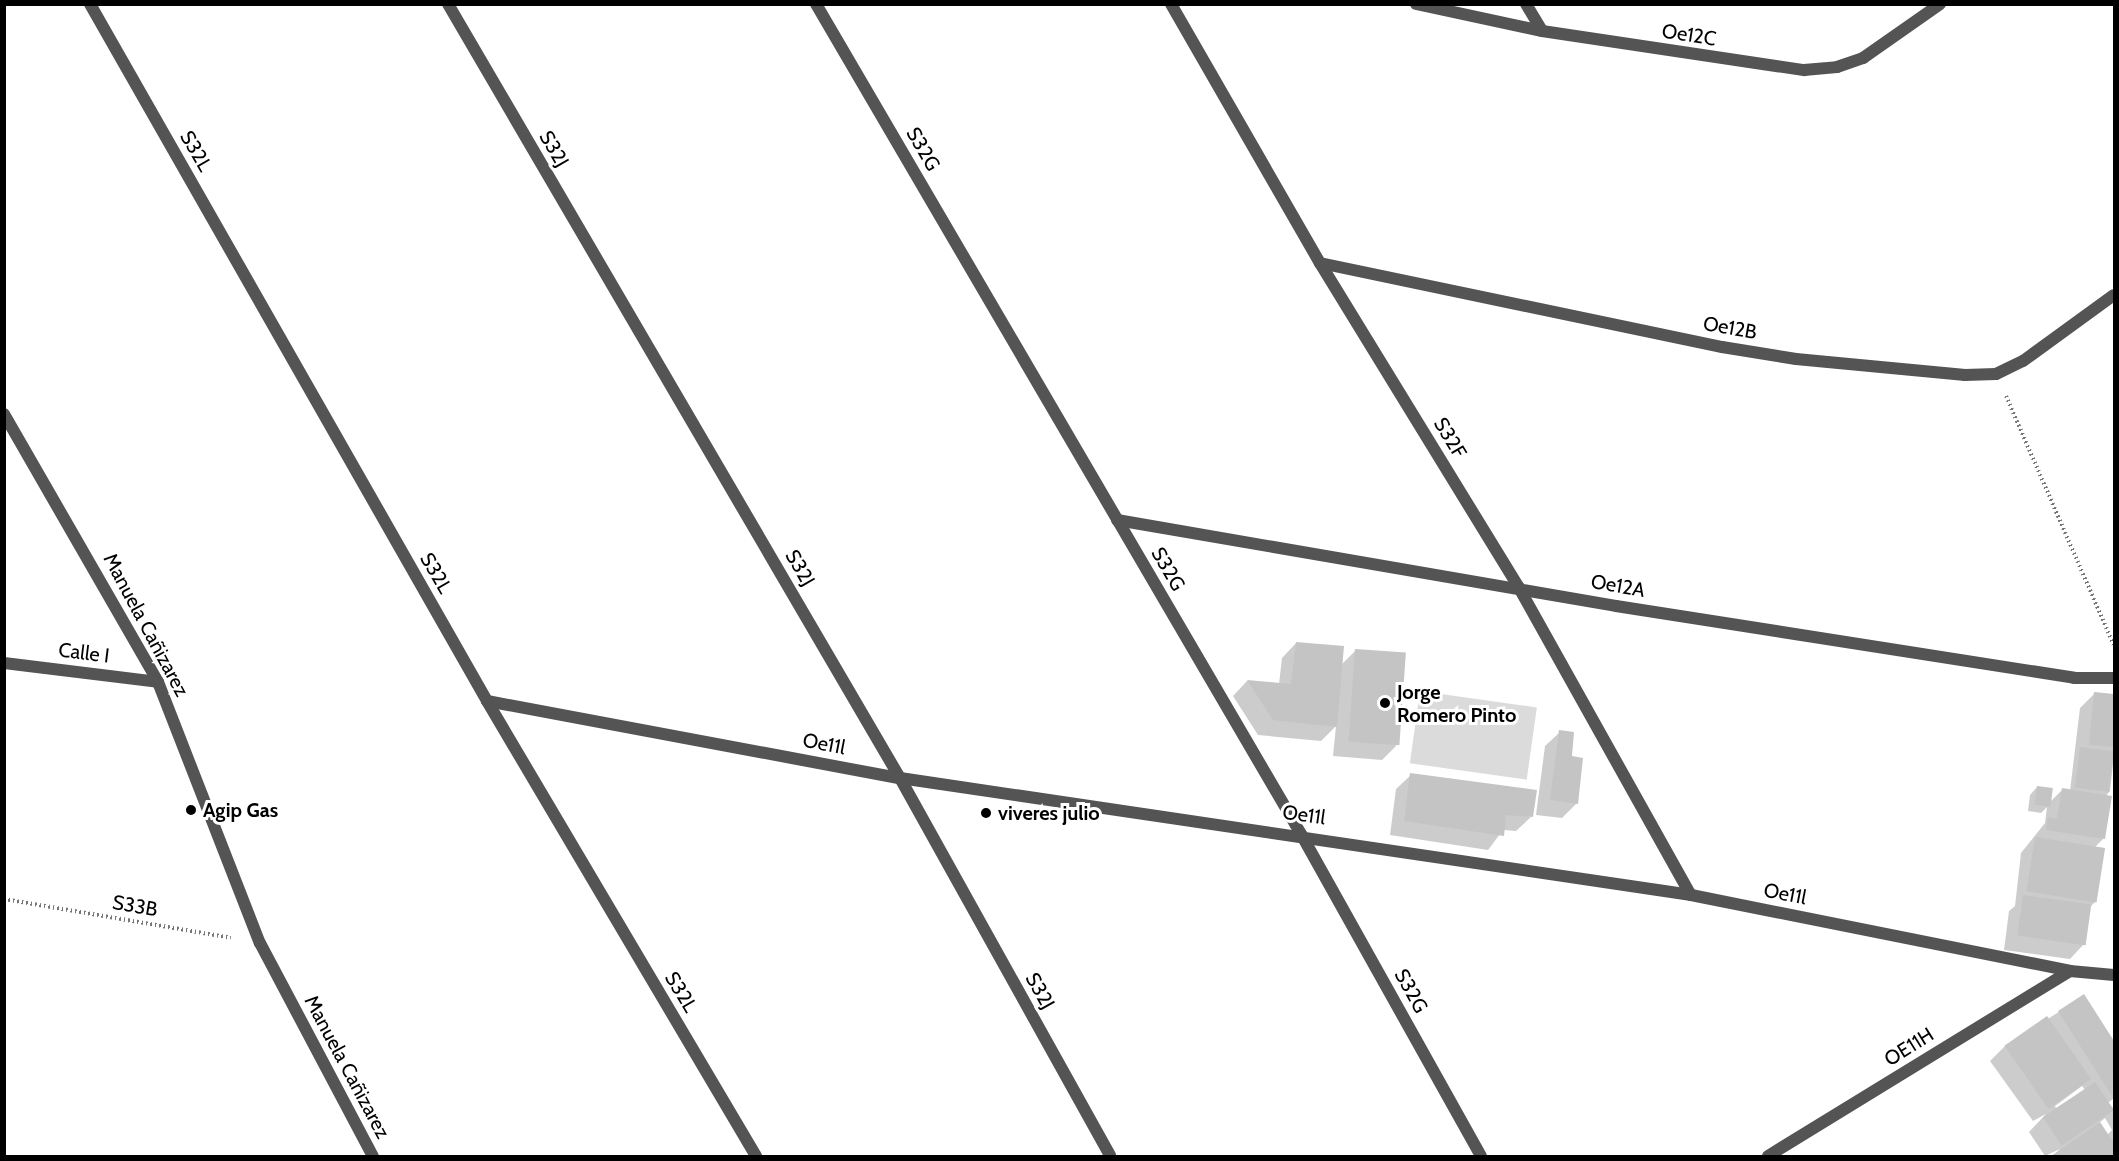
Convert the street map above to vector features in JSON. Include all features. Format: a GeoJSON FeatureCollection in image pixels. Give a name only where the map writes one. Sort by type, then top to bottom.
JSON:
{"type":"FeatureCollection","features":[{"type":"Feature","properties":{"kind":"street","name":"S32L"},"geometry":{"type":"LineString","coordinates":[[90,4],[487,701],[756,1156]]}},
{"type":"Feature","properties":{"kind":"street","name":"S32J"},"geometry":{"type":"LineString","coordinates":[[448,4],[900,778],[1110,1156]]}},
{"type":"Feature","properties":{"kind":"street","name":"S32G"},"geometry":{"type":"LineString","coordinates":[[816,4],[1301,834],[1481,1156]]}},
{"type":"Feature","properties":{"kind":"street","name":"S32F"},"geometry":{"type":"LineString","coordinates":[[1171,4],[1320,263],[1518,586],[1691,895]]}},
{"type":"Feature","properties":{"kind":"street","name":"Oe12C"},"geometry":{"type":"LineString","coordinates":[[1416,4],[1542,31],[1804,70],[1837,67],[1863,58],[1940,4]]}},
{"type":"Feature","properties":{"kind":"street"},"geometry":{"type":"LineString","coordinates":[[1526,4],[1542,31]]}},
{"type":"Feature","properties":{"kind":"street","name":"Oe12B"},"geometry":{"type":"LineString","coordinates":[[1320,263],[1764,354],[1965,375],[1996,374],[2023,361],[2115,295]]}},
{"type":"Feature","properties":{"kind":"street","name":"Manuela Cañizarez"},"geometry":{"type":"LineString","coordinates":[[4,414],[158,682],[260,943],[373,1156]]}},
{"type":"Feature","properties":{"kind":"street","name":"Oe12A"},"geometry":{"type":"LineString","coordinates":[[1117,520],[1518,586],[1616,606],[2074,678],[2115,678]]}},
{"type":"Feature","properties":{"kind":"street","name":"Calle I"},"geometry":{"type":"LineString","coordinates":[[4,663],[158,682]]}},
{"type":"Feature","properties":{"kind":"street","name":"Oe11l"},"geometry":{"type":"LineString","coordinates":[[487,701],[900,778],[1301,834],[1691,895],[2070,971],[2115,975]]}},
{"type":"Feature","properties":{"kind":"street","name":"OE11H"},"geometry":{"type":"LineString","coordinates":[[1768,1156],[2070,971]]}},
{"type":"Feature","properties":{"kind":"path"},"geometry":{"type":"LineString","coordinates":[[1996,374],[2115,645]]}},
{"type":"Feature","properties":{"kind":"path","name":"S33B"},"geometry":{"type":"LineString","coordinates":[[4,899],[260,943]]}},
{"type":"Feature","properties":{"kind":"shaded area"},"geometry":{"type":"Polygon","coordinates":[[[1420,691],[1537,707],[1527,780],[1410,763],[1420,691]]]}},
{"type":"Feature","properties":{"kind":"building"},"geometry":{"type":"Polygon","coordinates":[[[1296,642],[1344,646],[1337,727],[1273,720],[1247,680],[1291,684],[1296,642]]]}},
{"type":"Feature","properties":{"kind":"building"},"geometry":{"type":"Polygon","coordinates":[[[1355,649],[1406,653],[1399,745],[1349,742],[1355,649]]]}},
{"type":"Feature","properties":{"kind":"building"},"geometry":{"type":"Polygon","coordinates":[[[2094,692],[2114,694],[2114,747],[2089,745],[2094,692]]]}},
{"type":"Feature","properties":{"kind":"building"},"geometry":{"type":"Polygon","coordinates":[[[1559,730],[1574,732],[1572,756],[1583,758],[1578,804],[1550,800],[1559,730]]]}},
{"type":"Feature","properties":{"kind":"building"},"geometry":{"type":"Polygon","coordinates":[[[2080,747],[2114,751],[2109,792],[2075,788],[2080,747]]]}},
{"type":"Feature","properties":{"kind":"building"},"geometry":{"type":"Polygon","coordinates":[[[1410,773],[1537,790],[1533,817],[1506,815],[1504,836],[1404,821],[1410,773]]]}},
{"type":"Feature","properties":{"kind":"building"},"geometry":{"type":"Polygon","coordinates":[[[2037,786],[2053,788],[2051,807],[2035,805],[2037,786]]]}},
{"type":"Feature","properties":{"kind":"building"},"geometry":{"type":"Polygon","coordinates":[[[2062,788],[2112,796],[2105,839],[2046,830],[2048,817],[2057,819],[2062,788]]]}},
{"type":"Feature","properties":{"kind":"building"},"geometry":{"type":"Polygon","coordinates":[[[2035,837],[2105,848],[2097,902],[2026,891],[2035,837]]]}},
{"type":"Feature","properties":{"kind":"building"},"geometry":{"type":"Polygon","coordinates":[[[2023,895],[2091,905],[2086,945],[2017,936],[2023,895]]]}},
{"type":"Feature","properties":{"kind":"building"},"geometry":{"type":"Polygon","coordinates":[[[2084,994],[2114,1041],[2112,1096],[2058,1011],[2084,994]]]}},
{"type":"Feature","properties":{"kind":"building"},"geometry":{"type":"Polygon","coordinates":[[[2047,1016],[2091,1079],[2049,1109],[2004,1046],[2047,1016]]]}},
{"type":"Feature","properties":{"kind":"building"},"geometry":{"type":"Polygon","coordinates":[[[2095,1082],[2114,1110],[2062,1145],[2043,1117],[2095,1082]]]}},
{"type":"Feature","properties":{"kind":"building"},"geometry":{"type":"Polygon","coordinates":[[[2100,1122],[2114,1143],[2114,1156],[2051,1156],[2100,1122]]]}},
{"type":"Feature","properties":{"kind":"place","name":"Jorge Romero Pinto"},"geometry":{"type":"Point","coordinates":[1385,703]}},
{"type":"Feature","properties":{"kind":"place","name":"Agip Gas"},"geometry":{"type":"Point","coordinates":[191,810]}},
{"type":"Feature","properties":{"kind":"place","name":"viveres julio"},"geometry":{"type":"Point","coordinates":[986,813]}}]}
